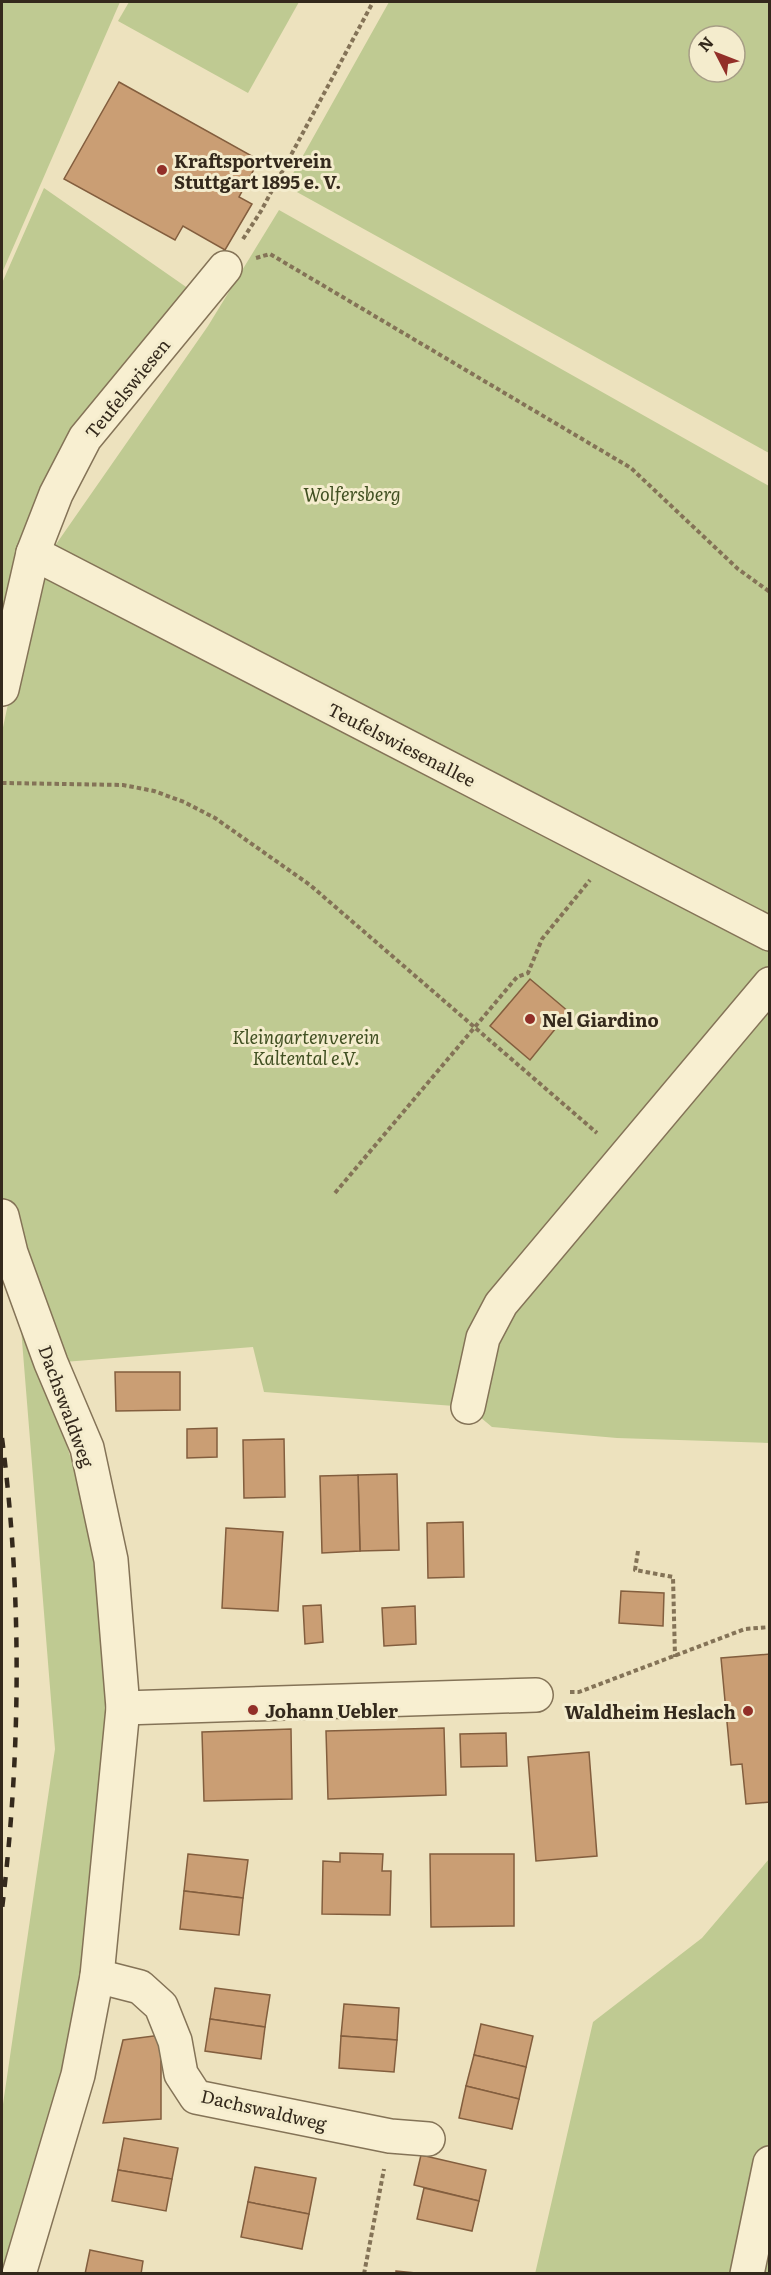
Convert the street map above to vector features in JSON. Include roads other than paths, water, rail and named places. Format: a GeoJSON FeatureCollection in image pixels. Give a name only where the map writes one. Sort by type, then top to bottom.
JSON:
{"type":"FeatureCollection","features":[{"type":"Feature","properties":{"kind":"street","name":"Teufelswiesen"},"geometry":{"type":"LineString","coordinates":[[33,553],[56,495],[85,438],[225,268]]}},
{"type":"Feature","properties":{"kind":"street"},"geometry":{"type":"LineString","coordinates":[[2,689],[33,553]]}},
{"type":"Feature","properties":{"kind":"street","name":"Teufelswiesenallee"},"geometry":{"type":"LineString","coordinates":[[33,553],[770,934]]}},
{"type":"Feature","properties":{"kind":"street"},"geometry":{"type":"LineString","coordinates":[[468,1407],[483,1338],[501,1304],[770,984]]}},
{"type":"Feature","properties":{"kind":"street","name":"Dachswaldweg"},"geometry":{"type":"LineString","coordinates":[[2,1216],[11,1252],[51,1363],[87,1448],[111,1560],[123,1708],[97,1976],[78,2075],[19,2274]]}},
{"type":"Feature","properties":{"kind":"street"},"geometry":{"type":"LineString","coordinates":[[123,1708],[536,1695]]}},
{"type":"Feature","properties":{"kind":"street","name":"Dachswaldweg"},"geometry":{"type":"LineString","coordinates":[[97,1976],[140,1987],[161,2006],[175,2041],[182,2074],[195,2097],[390,2136],[428,2139]]}},
{"type":"Feature","properties":{"kind":"street"},"geometry":{"type":"LineString","coordinates":[[747,2274],[770,2163]]}},
{"type":"Feature","properties":{"kind":"railway"},"geometry":{"type":"LineString","coordinates":[[2,1438],[13,1555],[17,1674],[13,1792],[2,1909]]}},
{"type":"Feature","properties":{"kind":"place","name":"Kraftsportverein Stuttgart 1895 e. V."},"geometry":{"type":"Point","coordinates":[162,170]}},
{"type":"Feature","properties":{"kind":"place","name":"Nel Giardino"},"geometry":{"type":"Point","coordinates":[530,1019]}},
{"type":"Feature","properties":{"kind":"place","name":"Johann Uebler"},"geometry":{"type":"Point","coordinates":[253,1710]}},
{"type":"Feature","properties":{"kind":"place","name":"Waldheim Heslach"},"geometry":{"type":"Point","coordinates":[748,1711]}},
{"type":"Feature","properties":{"kind":"park label","name":"Wolfersberg"},"geometry":{"type":"Point","coordinates":[352,493]}},
{"type":"Feature","properties":{"kind":"park label","name":"Kleingartenverein Kaltental e.V."},"geometry":{"type":"Point","coordinates":[306,1046]}}]}
